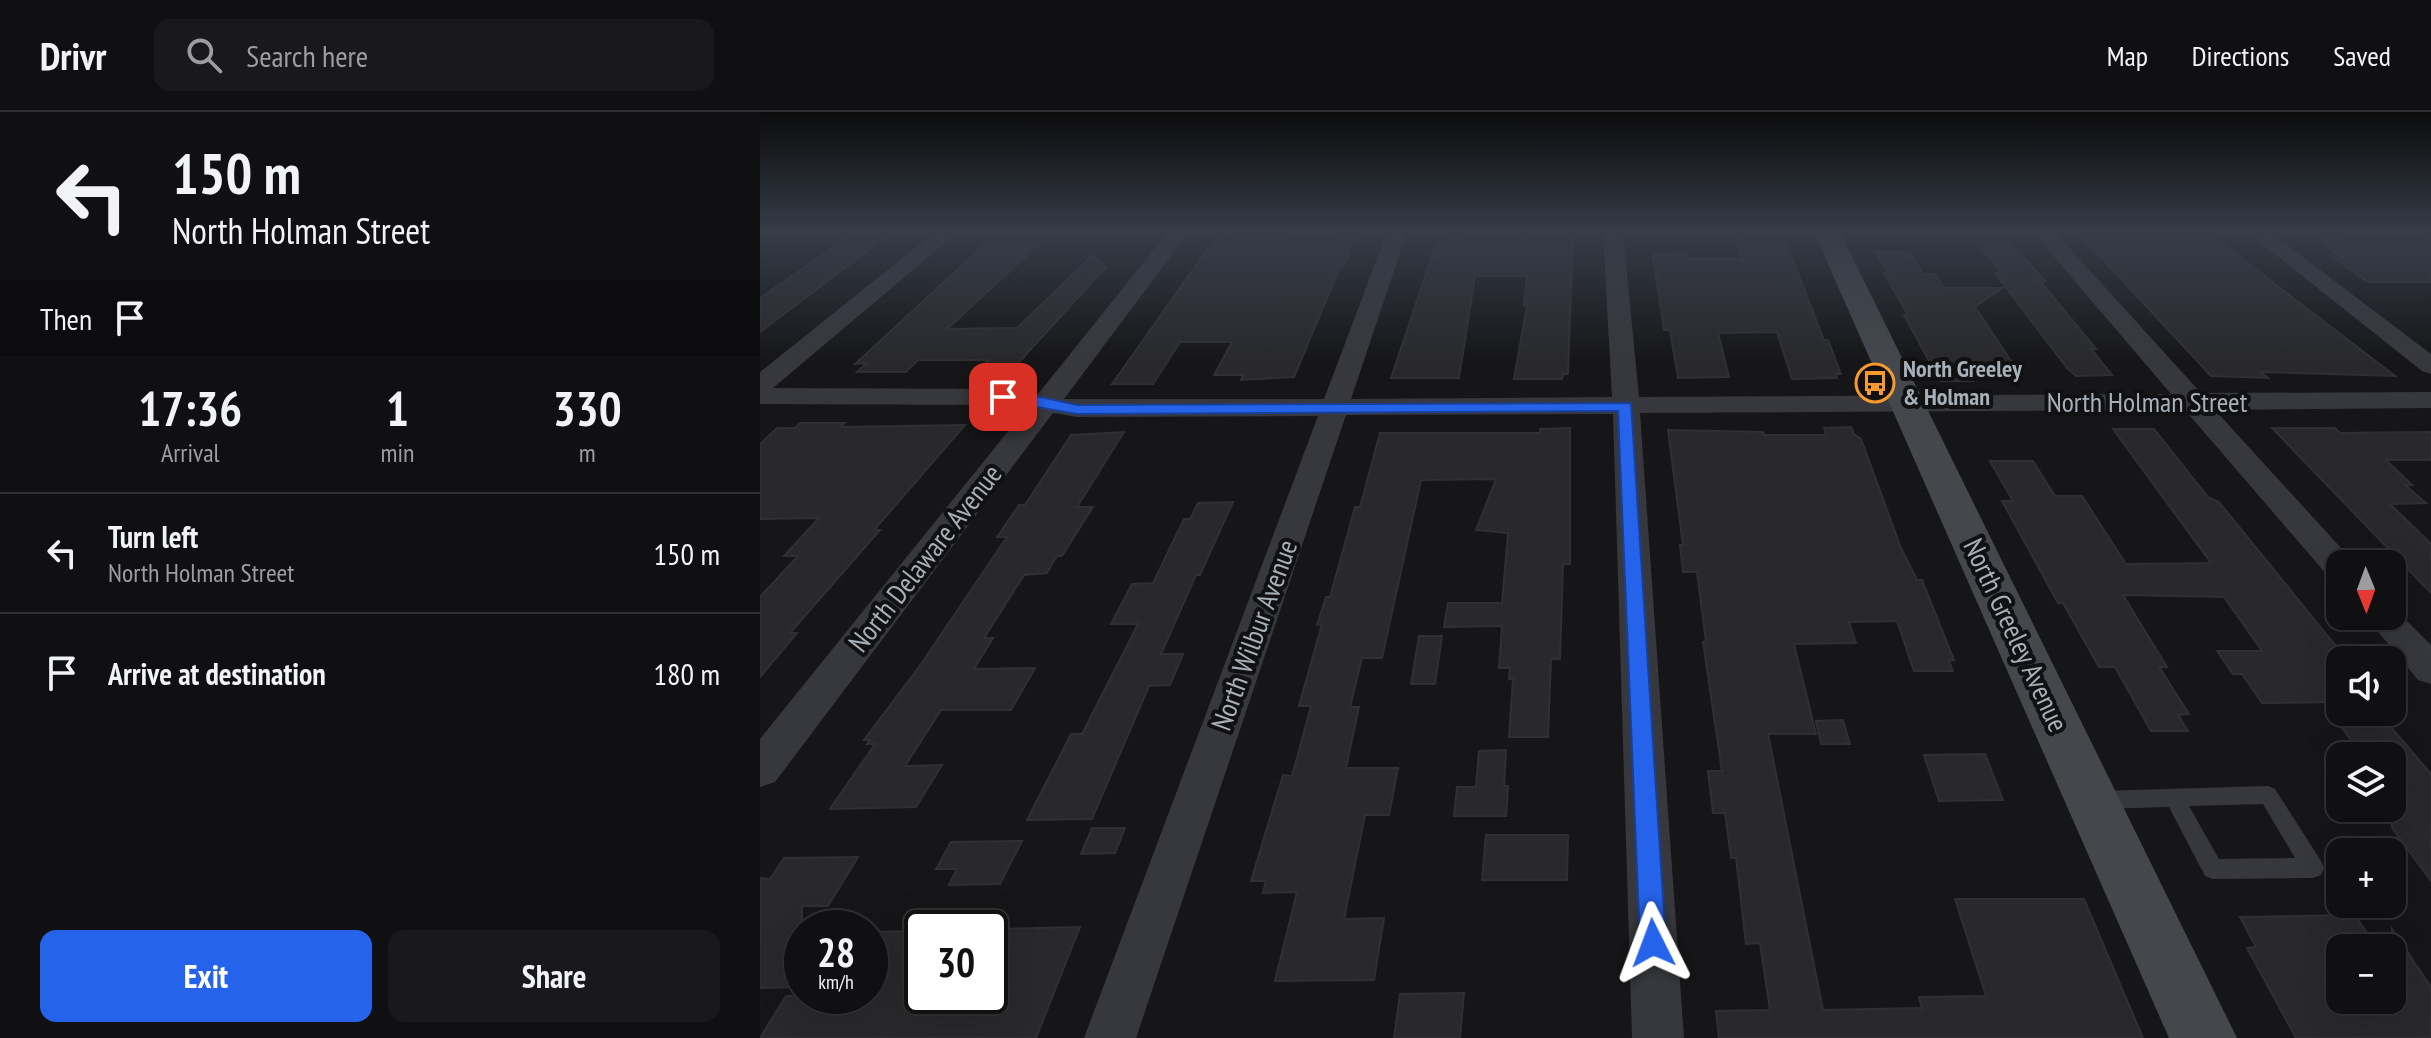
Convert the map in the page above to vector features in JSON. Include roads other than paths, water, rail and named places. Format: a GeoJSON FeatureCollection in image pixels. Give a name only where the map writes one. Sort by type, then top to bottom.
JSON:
{"type":"FeatureCollection","features":[{"type":"Feature","properties":{"kind":"main road","name":"North Greeley Avenue"},"geometry":{"type":"LineString","coordinates":[[1847,275],[2203,1038]]}},
{"type":"Feature","properties":{"kind":"street"},"geometry":{"type":"LineString","coordinates":[[760,385],[895,275]]}},
{"type":"Feature","properties":{"kind":"street","name":"North Delaware Avenue"},"geometry":{"type":"LineString","coordinates":[[760,770],[1145,275]]}},
{"type":"Feature","properties":{"kind":"street","name":"North Wilbur Avenue"},"geometry":{"type":"LineString","coordinates":[[1110,1038],[1382,275]]}},
{"type":"Feature","properties":{"kind":"street"},"geometry":{"type":"LineString","coordinates":[[1616,275],[1626,407],[1658,1038]]}},
{"type":"Feature","properties":{"kind":"street"},"geometry":{"type":"LineString","coordinates":[[2081,275],[2326,552]]}},
{"type":"Feature","properties":{"kind":"street"},"geometry":{"type":"LineString","coordinates":[[2313,275],[2431,366]]}},
{"type":"Feature","properties":{"kind":"street","name":"North Holman Street"},"geometry":{"type":"LineString","coordinates":[[760,396],[1003,397],[1077,409],[2431,400]]}},
{"type":"Feature","properties":{"kind":"street"},"geometry":{"type":"LineString","coordinates":[[2395,630],[2431,670]]}},
{"type":"Feature","properties":{"kind":"lane"},"geometry":{"type":"LineString","coordinates":[[2093,801],[2268,795],[2313,868],[2213,869],[2175,799]]}},
{"type":"Feature","properties":{"kind":"place","name":"North Greeley & Holman"},"geometry":{"type":"Point","coordinates":[1875,383]}}]}
